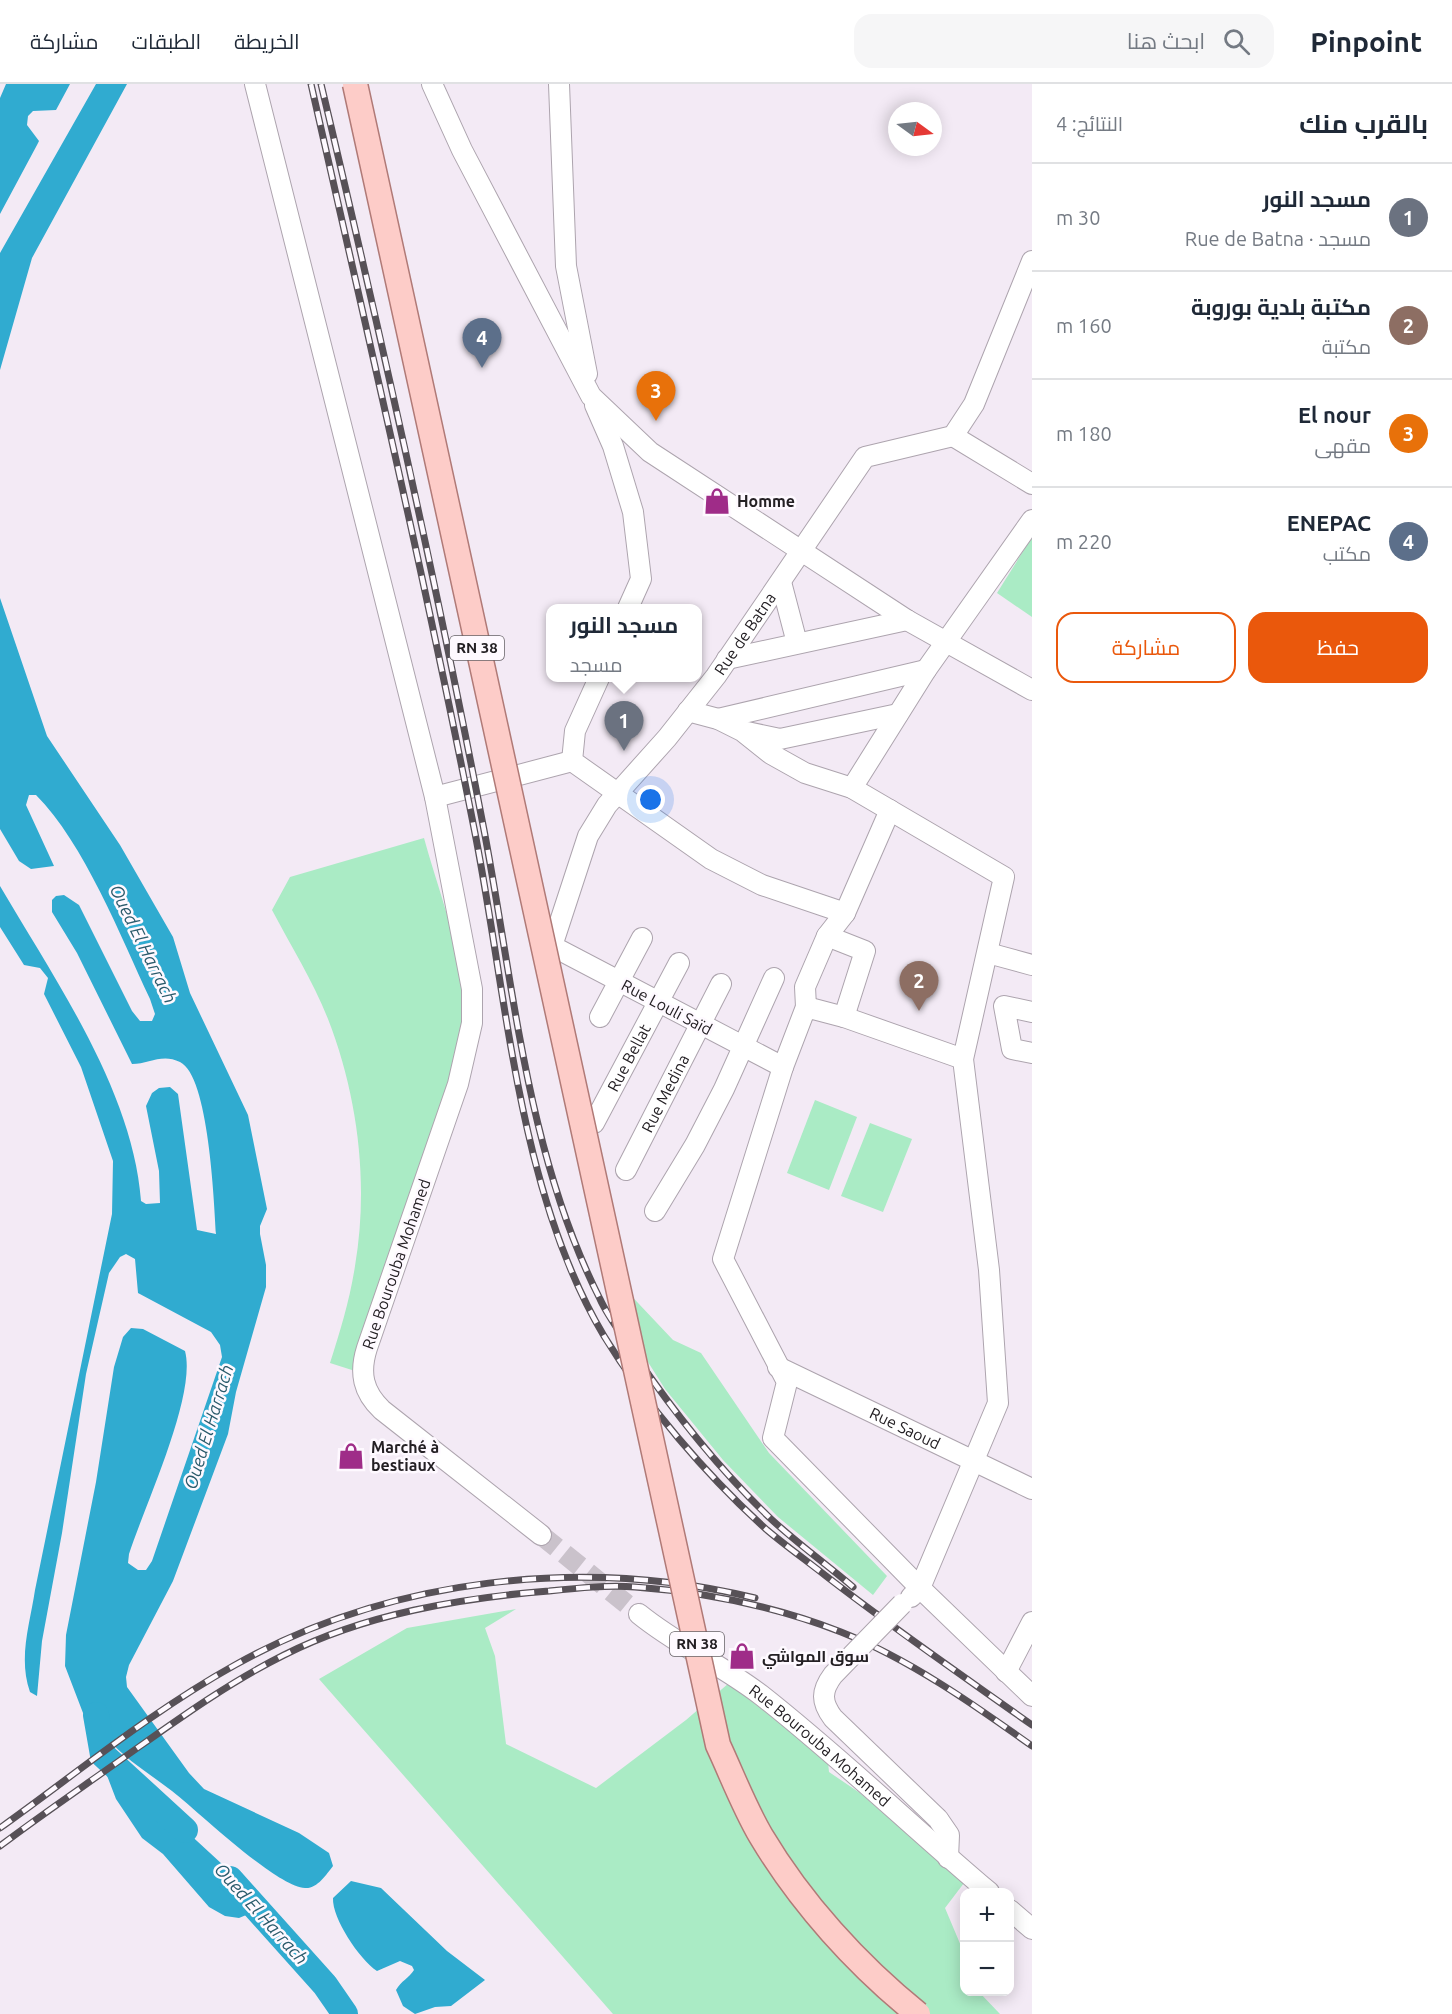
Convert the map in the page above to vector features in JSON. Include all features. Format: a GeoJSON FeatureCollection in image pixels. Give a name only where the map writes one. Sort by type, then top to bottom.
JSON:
{"type":"FeatureCollection","features":[{"type":"Feature","properties":{"kind":"main road","name":"RN 38"},"geometry":{"type":"LineString","coordinates":[[355,84],[718,1745],[762,1836],[809,1906],[833,1934],[918,2014]]}},
{"type":"Feature","properties":{"kind":"street","name":"Rue Bourouba Mohamed"},"geometry":{"type":"LineString","coordinates":[[255,84],[390,629],[435,797],[466,945],[472,989],[472,1023],[458,1084],[367,1348],[362,1370],[368,1392],[382,1410],[541,1535]]}},
{"type":"Feature","properties":{"kind":"street"},"geometry":{"type":"LineString","coordinates":[[432,84],[462,150],[591,396],[613,446],[633,512],[641,579],[630,604]]}},
{"type":"Feature","properties":{"kind":"street"},"geometry":{"type":"LineString","coordinates":[[558,85],[566,266],[591,396],[650,452],[907,620],[1032,690]]}},
{"type":"Feature","properties":{"kind":"street"},"geometry":{"type":"LineString","coordinates":[[1032,261],[974,404],[953,436],[1032,484]]}},
{"type":"Feature","properties":{"kind":"street","name":"Rue de Batna"},"geometry":{"type":"LineString","coordinates":[[552,946],[588,836],[607,805],[688,711],[781,582],[831,503],[865,457],[953,436]]}},
{"type":"Feature","properties":{"kind":"street"},"geometry":{"type":"LineString","coordinates":[[852,788],[926,670],[947,644],[1032,520]]}},
{"type":"Feature","properties":{"kind":"street"},"geometry":{"type":"LineString","coordinates":[[781,582],[797,644]]}},
{"type":"Feature","properties":{"kind":"street"},"geometry":{"type":"LineString","coordinates":[[727,658],[907,620]]}},
{"type":"Feature","properties":{"kind":"street"},"geometry":{"type":"LineString","coordinates":[[718,719],[926,670]]}},
{"type":"Feature","properties":{"kind":"street"},"geometry":{"type":"LineString","coordinates":[[573,761],[575,731],[597,682]]}},
{"type":"Feature","properties":{"kind":"street"},"geometry":{"type":"LineString","coordinates":[[688,711],[718,719],[742,731],[771,754],[805,773],[852,788],[1004,877],[963,1059],[988,1270],[998,1403],[920,1588],[833,1675],[825,1686],[823,1695],[825,1707],[833,1718],[938,1819],[949,1835],[948,1858]]}},
{"type":"Feature","properties":{"kind":"street"},"geometry":{"type":"LineString","coordinates":[[742,731],[780,739],[898,714]]}},
{"type":"Feature","properties":{"kind":"street"},"geometry":{"type":"LineString","coordinates":[[435,797],[573,761],[619,791],[711,859],[762,885],[845,913]]}},
{"type":"Feature","properties":{"kind":"street"},"geometry":{"type":"LineString","coordinates":[[890,810],[845,913],[827,936],[805,987],[806,1007],[783,1067],[723,1259],[787,1382],[774,1438],[920,1588],[1032,1696]]}},
{"type":"Feature","properties":{"kind":"street"},"geometry":{"type":"LineString","coordinates":[[827,936],[865,951],[844,1017]]}},
{"type":"Feature","properties":{"kind":"street"},"geometry":{"type":"LineString","coordinates":[[600,1017],[642,938]]}},
{"type":"Feature","properties":{"kind":"street","name":"Rue Louli Saïd"},"geometry":{"type":"LineString","coordinates":[[552,946],[783,1067]]}},
{"type":"Feature","properties":{"kind":"street"},"geometry":{"type":"LineString","coordinates":[[988,954],[1032,965]]}},
{"type":"Feature","properties":{"kind":"street","name":"Rue Bellat"},"geometry":{"type":"LineString","coordinates":[[594,1123],[660,1003],[679,963]]}},
{"type":"Feature","properties":{"kind":"street"},"geometry":{"type":"LineString","coordinates":[[656,1212],[700,1136],[774,978]]}},
{"type":"Feature","properties":{"kind":"street","name":"Rue Medina"},"geometry":{"type":"LineString","coordinates":[[626,1170],[721,984]]}},
{"type":"Feature","properties":{"kind":"street"},"geometry":{"type":"LineString","coordinates":[[1032,1012],[1004,1006],[1012,1049],[1032,1053]]}},
{"type":"Feature","properties":{"kind":"street"},"geometry":{"type":"LineString","coordinates":[[806,1007],[844,1017],[963,1059]]}},
{"type":"Feature","properties":{"kind":"street","name":"Rue Saoud"},"geometry":{"type":"LineString","coordinates":[[778,1367],[1032,1489]]}},
{"type":"Feature","properties":{"kind":"street","name":"Rue Bourouba Mohamed"},"geometry":{"type":"LineString","coordinates":[[639,1614],[664,1634],[759,1694],[849,1768],[983,1888]]}},
{"type":"Feature","properties":{"kind":"street"},"geometry":{"type":"LineString","coordinates":[[1006,1672],[1032,1622]]}},
{"type":"Feature","properties":{"kind":"street"},"geometry":{"type":"LineString","coordinates":[[1014,1913],[1032,1929]]}},
{"type":"Feature","properties":{"kind":"green space"},"geometry":{"type":"Polygon","coordinates":[[[1032,537],[1032,617],[997,593],[1032,537]]]}},
{"type":"Feature","properties":{"kind":"green space"},"geometry":{"type":"Polygon","coordinates":[[[424,838],[447,915],[461,975],[463,1013],[461,1034],[446,1095],[355,1371],[330,1363],[350,1291],[359,1235],[361,1172],[353,1109],[347,1079],[328,1019],[309,977],[272,910],[290,877],[424,838]]]}},
{"type":"Feature","properties":{"kind":"green space"},"geometry":{"type":"Polygon","coordinates":[[[815,1100],[857,1117],[829,1190],[787,1173],[815,1100]]]}},
{"type":"Feature","properties":{"kind":"green space"},"geometry":{"type":"Polygon","coordinates":[[[870,1123],[912,1139],[883,1212],[841,1196],[870,1123]]]}},
{"type":"Feature","properties":{"kind":"green space"},"geometry":{"type":"Polygon","coordinates":[[[622,1286],[673,1340],[701,1353],[769,1453],[887,1576],[873,1595],[778,1517],[723,1460],[665,1389],[631,1335],[622,1286]]]}},
{"type":"Feature","properties":{"kind":"green space"},"geometry":{"type":"Polygon","coordinates":[[[516,1609],[485,1628],[495,1656],[506,1744],[596,1788],[686,1720],[729,1683],[828,1762],[829,1772],[860,1793],[964,1883],[945,1908],[960,1944],[960,1996],[983,1996],[1000,2014],[613,2014],[319,1679],[407,1628],[516,1609]]]}},
{"type":"Feature","properties":{"kind":"water"},"geometry":{"type":"Polygon","coordinates":[[[6,84],[70,84],[56,110],[33,111],[28,116],[27,125],[39,141],[0,214],[0,98],[6,84]]]}},
{"type":"Feature","properties":{"kind":"water"},"geometry":{"type":"Polygon","coordinates":[[[96,84],[127,84],[32,258],[0,370],[0,253],[96,84]]]}},
{"type":"Feature","properties":{"kind":"water"},"geometry":{"type":"Polygon","coordinates":[[[0,598],[47,736],[120,845],[173,937],[190,993],[248,1115],[267,1209],[260,1226],[266,1265],[266,1287],[236,1392],[228,1434],[173,1581],[129,1665],[126,1677],[127,1687],[189,1773],[204,1789],[299,1833],[329,1853],[333,1866],[321,1881],[309,1888],[292,1884],[275,1875],[237,1847],[172,1791],[130,1760],[108,1739],[103,1743],[101,1751],[114,1777],[159,1806],[248,1888],[254,1899],[251,1913],[239,1918],[225,1916],[209,1907],[163,1854],[142,1838],[116,1799],[65,1666],[66,1635],[96,1482],[114,1367],[123,1337],[131,1328],[143,1329],[185,1351],[187,1370],[177,1422],[129,1554],[128,1563],[138,1570],[146,1570],[152,1561],[222,1357],[220,1345],[211,1332],[138,1293],[135,1259],[126,1254],[120,1257],[109,1273],[86,1374],[62,1533],[42,1641],[37,1696],[30,1692],[27,1679],[26,1641],[35,1590],[112,1214],[113,1161],[81,1067],[44,994],[48,978],[40,968],[24,965],[0,927],[0,886],[67,998],[107,1078],[123,1119],[135,1160],[141,1201],[146,1204],[160,1203],[159,1171],[146,1106],[152,1093],[159,1088],[170,1087],[178,1094],[197,1230],[216,1234],[204,1114],[198,1090],[190,1072],[180,1062],[167,1059],[132,1064],[77,953],[52,912],[52,900],[56,896],[64,895],[79,905],[132,1011],[140,1021],[152,1021],[155,1014],[150,999],[86,864],[70,838],[36,795],[29,795],[26,805],[54,866],[31,869],[19,861],[0,829],[0,598]]]}},
{"type":"Feature","properties":{"kind":"water"},"geometry":{"type":"Polygon","coordinates":[[[351,1881],[381,1888],[447,1951],[485,1980],[451,2006],[435,2007],[415,2014],[403,2006],[396,1990],[414,1970],[412,1966],[400,1961],[377,1971],[355,1948],[337,1916],[333,1898],[351,1881]]]}},
{"type":"Feature","properties":{"kind":"waterway","name":"Oued El Harrach"},"geometry":{"type":"LineString","coordinates":[[96,1715],[103,1755],[185,1830]]}},
{"type":"Feature","properties":{"kind":"waterway","name":"Oued El Harrach"},"geometry":{"type":"LineString","coordinates":[[230,1879],[325,1985],[345,2014]]}},
{"type":"Feature","properties":{"kind":"tunnel"},"geometry":{"type":"LineString","coordinates":[[541,1535],[639,1614]]}},
{"type":"Feature","properties":{"kind":"railway"},"geometry":{"type":"LineString","coordinates":[[311,84],[436,642],[474,828],[507,1023],[533,1155],[552,1218],[575,1279],[604,1336],[639,1388],[679,1439],[744,1509],[774,1536],[851,1595],[1032,1725]]}},
{"type":"Feature","properties":{"kind":"railway"},"geometry":{"type":"LineString","coordinates":[[321,84],[386,363],[447,643],[539,1129],[555,1187],[575,1244],[612,1321],[650,1377],[698,1440],[733,1481],[771,1519],[853,1587]]}},
{"type":"Feature","properties":{"kind":"railway"},"geometry":{"type":"LineString","coordinates":[[0,1828],[144,1722],[204,1683],[295,1635],[357,1612],[422,1594],[489,1583],[556,1578],[623,1579],[690,1585],[755,1598]]}},
{"type":"Feature","properties":{"kind":"railway"},"geometry":{"type":"LineString","coordinates":[[0,1846],[203,1702],[284,1655],[347,1629],[414,1610],[515,1594],[592,1587],[635,1587],[714,1597],[792,1615],[841,1632],[891,1655],[964,1699],[1032,1746]]}},
{"type":"Feature","properties":{"kind":"place","name":"ENEPAC"},"geometry":{"type":"Point","coordinates":[482,368]}},
{"type":"Feature","properties":{"kind":"place","name":"El nour"},"geometry":{"type":"Point","coordinates":[656,421]}},
{"type":"Feature","properties":{"kind":"place","name":"Homme"},"geometry":{"type":"Point","coordinates":[717,501]}},
{"type":"Feature","properties":{"kind":"place","name":"مسجد النور"},"geometry":{"type":"Point","coordinates":[624,751]}},
{"type":"Feature","properties":{"kind":"place","name":"مكتبة بلدية بوروبة"},"geometry":{"type":"Point","coordinates":[919,1011]}},
{"type":"Feature","properties":{"kind":"place","name":"Marché à bestiaux"},"geometry":{"type":"Point","coordinates":[351,1456]}},
{"type":"Feature","properties":{"kind":"place","name":"سوق المواشي"},"geometry":{"type":"Point","coordinates":[742,1656]}}]}
